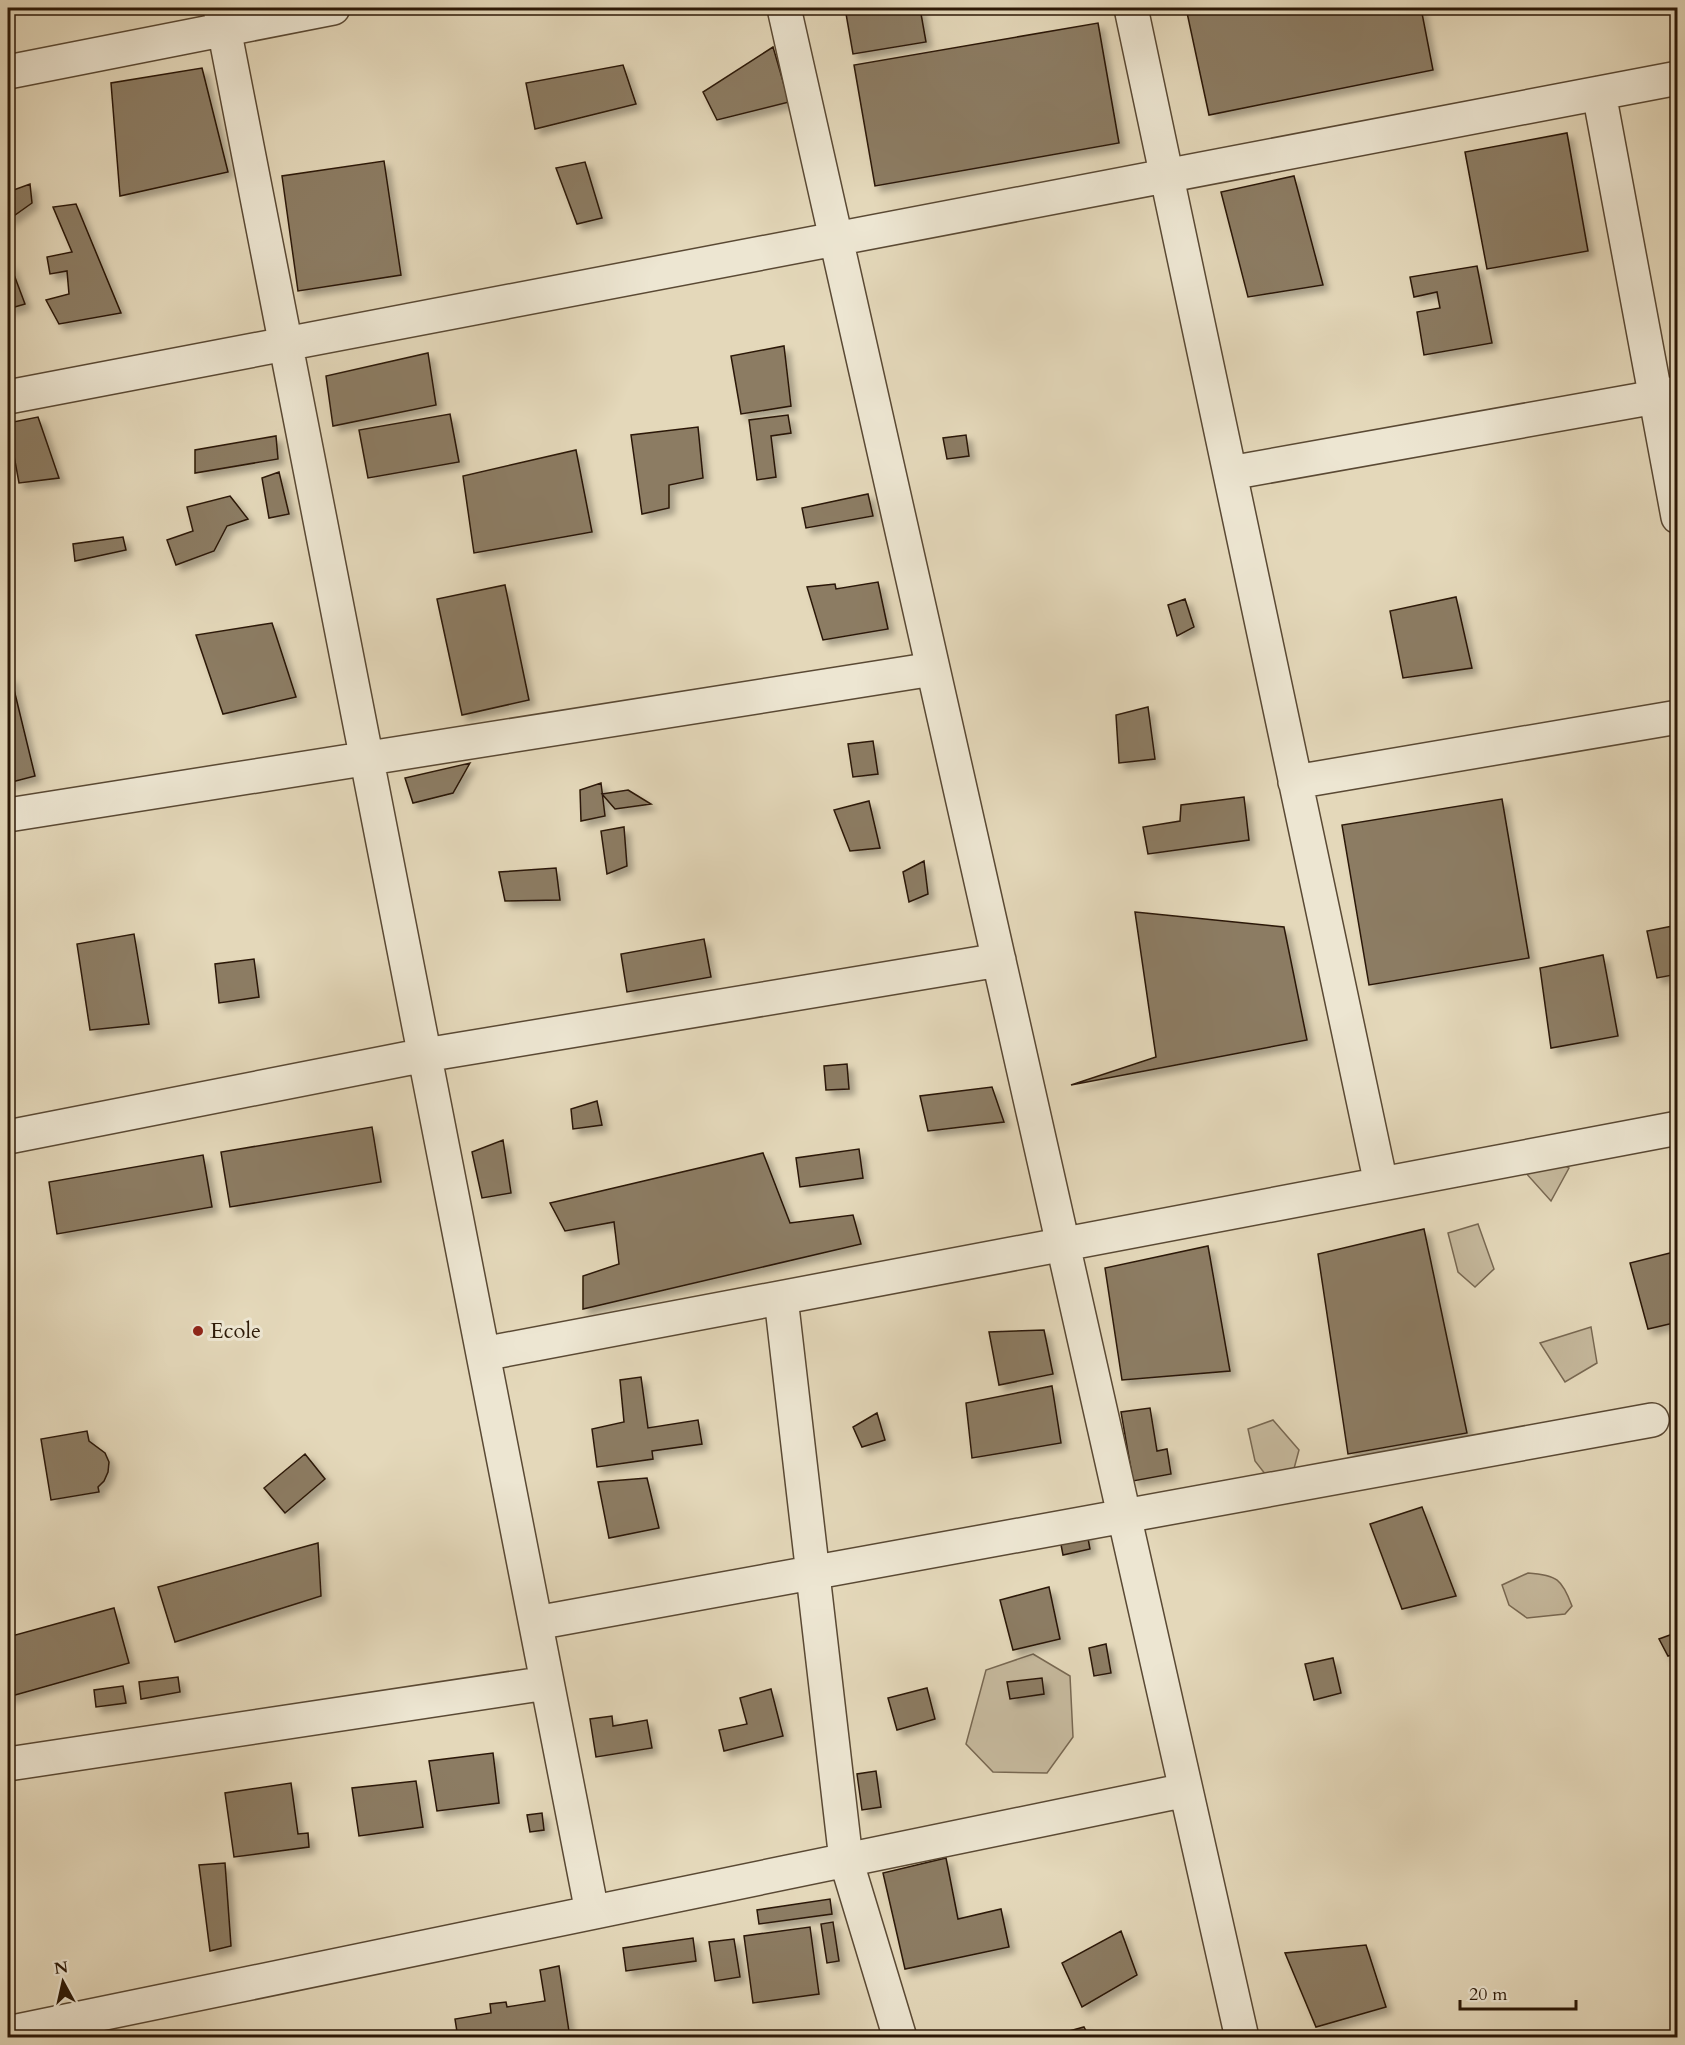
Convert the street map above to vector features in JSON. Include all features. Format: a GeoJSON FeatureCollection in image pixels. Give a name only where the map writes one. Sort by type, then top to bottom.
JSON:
{"type":"FeatureCollection","features":[{"type":"Feature","properties":{"kind":"street"},"geometry":{"type":"LineString","coordinates":[[8,72],[222,18],[333,8]]}},
{"type":"Feature","properties":{"kind":"street"},"geometry":{"type":"LineString","coordinates":[[784,8],[1242,2037]]}},
{"type":"Feature","properties":{"kind":"street"},"geometry":{"type":"LineString","coordinates":[[1131,8],[1381,1184]]}},
{"type":"Feature","properties":{"kind":"street"},"geometry":{"type":"LineString","coordinates":[[222,18],[592,1912]]}},
{"type":"Feature","properties":{"kind":"street"},"geometry":{"type":"LineString","coordinates":[[8,397],[1677,78]]}},
{"type":"Feature","properties":{"kind":"street"},"geometry":{"type":"LineString","coordinates":[[1599,93],[1666,395],[1677,517]]}},
{"type":"Feature","properties":{"kind":"street"},"geometry":{"type":"LineString","coordinates":[[1230,473],[1666,395]]}},
{"type":"Feature","properties":{"kind":"street"},"geometry":{"type":"LineString","coordinates":[[8,815],[933,669]]}},
{"type":"Feature","properties":{"kind":"street"},"geometry":{"type":"LineString","coordinates":[[1296,782],[1677,717]]}},
{"type":"Feature","properties":{"kind":"street"},"geometry":{"type":"LineString","coordinates":[[8,1137],[425,1055],[999,960]]}},
{"type":"Feature","properties":{"kind":"street"},"geometry":{"type":"LineString","coordinates":[[483,1354],[1677,1128]]}},
{"type":"Feature","properties":{"kind":"street"},"geometry":{"type":"LineString","coordinates":[[781,1298],[846,1860],[900,2037]]}},
{"type":"Feature","properties":{"kind":"street"},"geometry":{"type":"LineString","coordinates":[[536,1623],[1652,1420]]}},
{"type":"Feature","properties":{"kind":"street"},"geometry":{"type":"LineString","coordinates":[[8,1764],[547,1683]]}},
{"type":"Feature","properties":{"kind":"street"},"geometry":{"type":"LineString","coordinates":[[8,2033],[1186,1790]]}},
{"type":"Feature","properties":{"kind":"shaded area"},"geometry":{"type":"Polygon","coordinates":[[[1558,1161],[1569,1168],[1551,1201],[1524,1171],[1558,1161]]]}},
{"type":"Feature","properties":{"kind":"shaded area"},"geometry":{"type":"Polygon","coordinates":[[[1478,1224],[1494,1269],[1475,1287],[1458,1272],[1448,1233],[1478,1224]]]}},
{"type":"Feature","properties":{"kind":"shaded area"},"geometry":{"type":"Polygon","coordinates":[[[1591,1327],[1597,1363],[1565,1382],[1540,1343],[1591,1327]]]}},
{"type":"Feature","properties":{"kind":"shaded area"},"geometry":{"type":"Polygon","coordinates":[[[1273,1420],[1299,1450],[1292,1476],[1269,1479],[1255,1461],[1248,1429],[1273,1420]]]}},
{"type":"Feature","properties":{"kind":"shaded area"},"geometry":{"type":"Polygon","coordinates":[[[1528,1573],[1552,1577],[1561,1584],[1572,1606],[1565,1614],[1527,1618],[1509,1605],[1502,1585],[1528,1573]]]}},
{"type":"Feature","properties":{"kind":"shaded area"},"geometry":{"type":"Polygon","coordinates":[[[1033,1654],[1070,1676],[1073,1737],[1047,1773],[993,1772],[966,1744],[986,1670],[1033,1654]]]}},
{"type":"Feature","properties":{"kind":"building"},"geometry":{"type":"Polygon","coordinates":[[[845,8],[920,8],[926,42],[853,54],[845,8]]]}},
{"type":"Feature","properties":{"kind":"building"},"geometry":{"type":"Polygon","coordinates":[[[1186,8],[1421,8],[1433,70],[1209,115],[1186,8]]]}},
{"type":"Feature","properties":{"kind":"building"},"geometry":{"type":"Polygon","coordinates":[[[1098,23],[1119,143],[875,186],[854,65],[1098,23]]]}},
{"type":"Feature","properties":{"kind":"building"},"geometry":{"type":"Polygon","coordinates":[[[773,47],[789,102],[717,120],[703,92],[773,47]]]}},
{"type":"Feature","properties":{"kind":"building"},"geometry":{"type":"Polygon","coordinates":[[[623,65],[636,104],[535,129],[526,83],[623,65]]]}},
{"type":"Feature","properties":{"kind":"building"},"geometry":{"type":"Polygon","coordinates":[[[202,68],[228,172],[120,196],[111,83],[202,68]]]}},
{"type":"Feature","properties":{"kind":"building"},"geometry":{"type":"Polygon","coordinates":[[[1567,133],[1588,251],[1487,269],[1465,152],[1567,133]]]}},
{"type":"Feature","properties":{"kind":"building"},"geometry":{"type":"Polygon","coordinates":[[[384,161],[401,275],[298,291],[282,176],[384,161]]]}},
{"type":"Feature","properties":{"kind":"building"},"geometry":{"type":"Polygon","coordinates":[[[585,162],[602,218],[577,224],[556,168],[585,162]]]}},
{"type":"Feature","properties":{"kind":"building"},"geometry":{"type":"Polygon","coordinates":[[[1294,176],[1323,285],[1248,297],[1221,192],[1294,176]]]}},
{"type":"Feature","properties":{"kind":"building"},"geometry":{"type":"Polygon","coordinates":[[[30,184],[32,203],[8,220],[8,192],[30,184]]]}},
{"type":"Feature","properties":{"kind":"building"},"geometry":{"type":"Polygon","coordinates":[[[76,204],[121,313],[59,324],[46,300],[69,294],[67,271],[50,274],[47,257],[72,252],[53,207],[76,204]]]}},
{"type":"Feature","properties":{"kind":"building"},"geometry":{"type":"Polygon","coordinates":[[[8,264],[10,264],[25,304],[8,309],[8,264]]]}},
{"type":"Feature","properties":{"kind":"building"},"geometry":{"type":"Polygon","coordinates":[[[1477,266],[1492,343],[1424,355],[1417,312],[1440,308],[1437,292],[1414,297],[1410,277],[1477,266]]]}},
{"type":"Feature","properties":{"kind":"building"},"geometry":{"type":"Polygon","coordinates":[[[784,346],[791,406],[741,414],[731,356],[784,346]]]}},
{"type":"Feature","properties":{"kind":"building"},"geometry":{"type":"Polygon","coordinates":[[[428,353],[436,405],[333,426],[326,376],[428,353]]]}},
{"type":"Feature","properties":{"kind":"building"},"geometry":{"type":"Polygon","coordinates":[[[450,414],[459,462],[368,478],[359,430],[450,414]]]}},
{"type":"Feature","properties":{"kind":"building"},"geometry":{"type":"Polygon","coordinates":[[[788,415],[791,433],[771,436],[776,477],[757,480],[749,420],[788,415]]]}},
{"type":"Feature","properties":{"kind":"building"},"geometry":{"type":"Polygon","coordinates":[[[38,417],[59,478],[19,483],[8,423],[38,417]]]}},
{"type":"Feature","properties":{"kind":"building"},"geometry":{"type":"Polygon","coordinates":[[[698,427],[703,478],[669,485],[669,508],[642,514],[631,435],[698,427]]]}},
{"type":"Feature","properties":{"kind":"building"},"geometry":{"type":"Polygon","coordinates":[[[966,435],[969,456],[947,459],[943,438],[966,435]]]}},
{"type":"Feature","properties":{"kind":"building"},"geometry":{"type":"Polygon","coordinates":[[[276,436],[278,459],[195,473],[195,450],[276,436]]]}},
{"type":"Feature","properties":{"kind":"building"},"geometry":{"type":"Polygon","coordinates":[[[576,450],[592,532],[474,553],[463,476],[576,450]]]}},
{"type":"Feature","properties":{"kind":"building"},"geometry":{"type":"Polygon","coordinates":[[[279,472],[289,514],[269,518],[262,478],[279,472]]]}},
{"type":"Feature","properties":{"kind":"building"},"geometry":{"type":"Polygon","coordinates":[[[868,494],[873,516],[806,528],[802,508],[868,494]]]}},
{"type":"Feature","properties":{"kind":"building"},"geometry":{"type":"Polygon","coordinates":[[[230,496],[248,519],[227,526],[214,551],[176,565],[167,540],[193,531],[187,507],[230,496]]]}},
{"type":"Feature","properties":{"kind":"building"},"geometry":{"type":"Polygon","coordinates":[[[123,537],[126,550],[75,561],[73,544],[123,537]]]}},
{"type":"Feature","properties":{"kind":"building"},"geometry":{"type":"Polygon","coordinates":[[[878,582],[888,629],[823,640],[807,587],[835,584],[836,589],[878,582]]]}},
{"type":"Feature","properties":{"kind":"building"},"geometry":{"type":"Polygon","coordinates":[[[505,585],[529,700],[462,715],[437,599],[505,585]]]}},
{"type":"Feature","properties":{"kind":"building"},"geometry":{"type":"Polygon","coordinates":[[[1456,597],[1472,668],[1403,678],[1390,611],[1456,597]]]}},
{"type":"Feature","properties":{"kind":"building"},"geometry":{"type":"Polygon","coordinates":[[[1185,599],[1194,627],[1177,636],[1168,605],[1185,599]]]}},
{"type":"Feature","properties":{"kind":"building"},"geometry":{"type":"Polygon","coordinates":[[[272,623],[296,697],[223,714],[196,635],[272,623]]]}},
{"type":"Feature","properties":{"kind":"building"},"geometry":{"type":"Polygon","coordinates":[[[11,677],[35,776],[8,783],[8,678],[11,677]]]}},
{"type":"Feature","properties":{"kind":"building"},"geometry":{"type":"Polygon","coordinates":[[[1148,707],[1155,759],[1119,763],[1116,715],[1148,707]]]}},
{"type":"Feature","properties":{"kind":"building"},"geometry":{"type":"Polygon","coordinates":[[[873,741],[878,774],[853,777],[848,744],[873,741]]]}},
{"type":"Feature","properties":{"kind":"building"},"geometry":{"type":"Polygon","coordinates":[[[470,763],[453,793],[413,803],[405,778],[470,763]]]}},
{"type":"Feature","properties":{"kind":"building"},"geometry":{"type":"Polygon","coordinates":[[[601,783],[605,816],[581,821],[580,790],[601,783]]]}},
{"type":"Feature","properties":{"kind":"building"},"geometry":{"type":"Polygon","coordinates":[[[628,790],[651,804],[615,809],[602,794],[628,790]]]}},
{"type":"Feature","properties":{"kind":"building"},"geometry":{"type":"Polygon","coordinates":[[[1244,797],[1249,840],[1148,854],[1143,827],[1180,821],[1181,805],[1244,797]]]}},
{"type":"Feature","properties":{"kind":"building"},"geometry":{"type":"Polygon","coordinates":[[[1502,799],[1529,958],[1369,985],[1342,825],[1502,799]]]}},
{"type":"Feature","properties":{"kind":"building"},"geometry":{"type":"Polygon","coordinates":[[[869,801],[880,848],[850,851],[834,810],[869,801]]]}},
{"type":"Feature","properties":{"kind":"building"},"geometry":{"type":"Polygon","coordinates":[[[624,827],[627,866],[607,874],[601,831],[624,827]]]}},
{"type":"Feature","properties":{"kind":"building"},"geometry":{"type":"Polygon","coordinates":[[[924,861],[928,894],[909,902],[903,872],[924,861]]]}},
{"type":"Feature","properties":{"kind":"building"},"geometry":{"type":"Polygon","coordinates":[[[556,868],[560,900],[505,901],[499,872],[556,868]]]}},
{"type":"Feature","properties":{"kind":"building"},"geometry":{"type":"Polygon","coordinates":[[[1135,912],[1284,927],[1307,1040],[1071,1085],[1156,1057],[1135,912]]]}},
{"type":"Feature","properties":{"kind":"building"},"geometry":{"type":"Polygon","coordinates":[[[1678,925],[1678,974],[1657,978],[1647,931],[1678,925]]]}},
{"type":"Feature","properties":{"kind":"building"},"geometry":{"type":"Polygon","coordinates":[[[134,934],[149,1024],[90,1030],[77,944],[134,934]]]}},
{"type":"Feature","properties":{"kind":"building"},"geometry":{"type":"Polygon","coordinates":[[[704,939],[711,977],[627,992],[621,954],[704,939]]]}},
{"type":"Feature","properties":{"kind":"building"},"geometry":{"type":"Polygon","coordinates":[[[1603,955],[1618,1036],[1551,1048],[1540,968],[1603,955]]]}},
{"type":"Feature","properties":{"kind":"building"},"geometry":{"type":"Polygon","coordinates":[[[254,959],[259,997],[219,1003],[215,964],[254,959]]]}},
{"type":"Feature","properties":{"kind":"building"},"geometry":{"type":"Polygon","coordinates":[[[847,1064],[849,1089],[826,1090],[824,1066],[847,1064]]]}},
{"type":"Feature","properties":{"kind":"building"},"geometry":{"type":"Polygon","coordinates":[[[992,1087],[1004,1122],[928,1131],[920,1096],[992,1087]]]}},
{"type":"Feature","properties":{"kind":"building"},"geometry":{"type":"Polygon","coordinates":[[[597,1101],[602,1125],[573,1129],[571,1109],[597,1101]]]}},
{"type":"Feature","properties":{"kind":"building"},"geometry":{"type":"Polygon","coordinates":[[[372,1127],[381,1182],[230,1207],[221,1152],[372,1127]]]}},
{"type":"Feature","properties":{"kind":"building"},"geometry":{"type":"Polygon","coordinates":[[[503,1140],[511,1193],[482,1198],[472,1152],[503,1140]]]}},
{"type":"Feature","properties":{"kind":"building"},"geometry":{"type":"Polygon","coordinates":[[[859,1149],[863,1178],[800,1187],[796,1158],[859,1149]]]}},
{"type":"Feature","properties":{"kind":"building"},"geometry":{"type":"Polygon","coordinates":[[[763,1153],[790,1223],[853,1215],[861,1244],[583,1309],[583,1276],[619,1264],[614,1222],[565,1231],[550,1203],[763,1153]]]}},
{"type":"Feature","properties":{"kind":"building"},"geometry":{"type":"Polygon","coordinates":[[[203,1155],[212,1207],[57,1234],[49,1182],[203,1155]]]}},
{"type":"Feature","properties":{"kind":"building"},"geometry":{"type":"Polygon","coordinates":[[[1424,1229],[1467,1433],[1348,1454],[1318,1254],[1424,1229]]]}},
{"type":"Feature","properties":{"kind":"building"},"geometry":{"type":"Polygon","coordinates":[[[1208,1246],[1230,1371],[1122,1380],[1105,1268],[1208,1246]]]}},
{"type":"Feature","properties":{"kind":"building"},"geometry":{"type":"Polygon","coordinates":[[[1678,1251],[1678,1322],[1648,1329],[1630,1263],[1678,1251]]]}},
{"type":"Feature","properties":{"kind":"building"},"geometry":{"type":"Polygon","coordinates":[[[1044,1330],[1053,1374],[999,1385],[989,1332],[1044,1330]]]}},
{"type":"Feature","properties":{"kind":"building"},"geometry":{"type":"Polygon","coordinates":[[[641,1377],[648,1428],[698,1420],[702,1444],[652,1451],[653,1459],[597,1467],[592,1429],[624,1422],[620,1380],[641,1377]]]}},
{"type":"Feature","properties":{"kind":"building"},"geometry":{"type":"Polygon","coordinates":[[[1052,1386],[1061,1443],[972,1458],[966,1403],[1052,1386]]]}},
{"type":"Feature","properties":{"kind":"building"},"geometry":{"type":"Polygon","coordinates":[[[1150,1408],[1157,1451],[1167,1449],[1171,1474],[1133,1481],[1121,1412],[1150,1408]]]}},
{"type":"Feature","properties":{"kind":"building"},"geometry":{"type":"Polygon","coordinates":[[[877,1413],[885,1440],[862,1447],[853,1427],[877,1413]]]}},
{"type":"Feature","properties":{"kind":"building"},"geometry":{"type":"Polygon","coordinates":[[[87,1431],[89,1441],[105,1453],[109,1462],[108,1472],[98,1487],[99,1492],[51,1500],[41,1439],[87,1431]]]}},
{"type":"Feature","properties":{"kind":"building"},"geometry":{"type":"Polygon","coordinates":[[[305,1454],[325,1479],[285,1513],[264,1488],[305,1454]]]}},
{"type":"Feature","properties":{"kind":"building"},"geometry":{"type":"Polygon","coordinates":[[[647,1478],[659,1528],[609,1538],[598,1482],[647,1478]]]}},
{"type":"Feature","properties":{"kind":"building"},"geometry":{"type":"Polygon","coordinates":[[[1422,1507],[1456,1596],[1402,1609],[1370,1524],[1422,1507]]]}},
{"type":"Feature","properties":{"kind":"building"},"geometry":{"type":"Polygon","coordinates":[[[1086,1528],[1090,1549],[1063,1555],[1059,1534],[1086,1528]]]}},
{"type":"Feature","properties":{"kind":"building"},"geometry":{"type":"Polygon","coordinates":[[[318,1543],[321,1596],[175,1642],[158,1587],[318,1543]]]}},
{"type":"Feature","properties":{"kind":"building"},"geometry":{"type":"Polygon","coordinates":[[[1049,1587],[1060,1639],[1013,1650],[1000,1600],[1049,1587]]]}},
{"type":"Feature","properties":{"kind":"building"},"geometry":{"type":"Polygon","coordinates":[[[114,1608],[129,1663],[8,1697],[8,1637],[114,1608]]]}},
{"type":"Feature","properties":{"kind":"building"},"geometry":{"type":"Polygon","coordinates":[[[1678,1632],[1678,1653],[1668,1656],[1659,1639],[1678,1632]]]}},
{"type":"Feature","properties":{"kind":"building"},"geometry":{"type":"Polygon","coordinates":[[[1106,1644],[1111,1673],[1094,1676],[1089,1648],[1106,1644]]]}},
{"type":"Feature","properties":{"kind":"building"},"geometry":{"type":"Polygon","coordinates":[[[1333,1658],[1341,1693],[1314,1700],[1305,1664],[1333,1658]]]}},
{"type":"Feature","properties":{"kind":"building"},"geometry":{"type":"Polygon","coordinates":[[[178,1677],[180,1692],[141,1699],[139,1682],[178,1677]]]}},
{"type":"Feature","properties":{"kind":"building"},"geometry":{"type":"Polygon","coordinates":[[[1042,1678],[1044,1694],[1010,1699],[1007,1682],[1042,1678]]]}},
{"type":"Feature","properties":{"kind":"building"},"geometry":{"type":"Polygon","coordinates":[[[123,1686],[126,1703],[96,1707],[94,1690],[123,1686]]]}},
{"type":"Feature","properties":{"kind":"building"},"geometry":{"type":"Polygon","coordinates":[[[927,1688],[935,1719],[897,1730],[888,1698],[927,1688]]]}},
{"type":"Feature","properties":{"kind":"building"},"geometry":{"type":"Polygon","coordinates":[[[771,1689],[783,1736],[724,1751],[719,1730],[747,1724],[740,1698],[771,1689]]]}},
{"type":"Feature","properties":{"kind":"building"},"geometry":{"type":"Polygon","coordinates":[[[612,1716],[613,1726],[647,1720],[652,1748],[596,1757],[590,1719],[612,1716]]]}},
{"type":"Feature","properties":{"kind":"building"},"geometry":{"type":"Polygon","coordinates":[[[493,1753],[499,1803],[437,1811],[429,1761],[493,1753]]]}},
{"type":"Feature","properties":{"kind":"building"},"geometry":{"type":"Polygon","coordinates":[[[876,1771],[881,1807],[862,1810],[857,1774],[876,1771]]]}},
{"type":"Feature","properties":{"kind":"building"},"geometry":{"type":"Polygon","coordinates":[[[416,1781],[423,1827],[359,1836],[352,1788],[416,1781]]]}},
{"type":"Feature","properties":{"kind":"building"},"geometry":{"type":"Polygon","coordinates":[[[291,1783],[298,1834],[308,1833],[309,1847],[234,1857],[225,1793],[291,1783]]]}},
{"type":"Feature","properties":{"kind":"building"},"geometry":{"type":"Polygon","coordinates":[[[542,1813],[544,1830],[530,1832],[527,1815],[542,1813]]]}},
{"type":"Feature","properties":{"kind":"building"},"geometry":{"type":"Polygon","coordinates":[[[946,1858],[958,1919],[1001,1909],[1009,1947],[905,1969],[883,1873],[946,1858]]]}},
{"type":"Feature","properties":{"kind":"building"},"geometry":{"type":"Polygon","coordinates":[[[225,1863],[231,1946],[210,1951],[199,1865],[225,1863]]]}},
{"type":"Feature","properties":{"kind":"building"},"geometry":{"type":"Polygon","coordinates":[[[830,1899],[832,1914],[759,1924],[757,1910],[830,1899]]]}},
{"type":"Feature","properties":{"kind":"building"},"geometry":{"type":"Polygon","coordinates":[[[833,1922],[839,1961],[827,1963],[821,1924],[833,1922]]]}},
{"type":"Feature","properties":{"kind":"building"},"geometry":{"type":"Polygon","coordinates":[[[810,1927],[819,1994],[753,2003],[744,1936],[810,1927]]]}},
{"type":"Feature","properties":{"kind":"building"},"geometry":{"type":"Polygon","coordinates":[[[1121,1931],[1137,1975],[1082,2007],[1062,1963],[1121,1931]]]}},
{"type":"Feature","properties":{"kind":"building"},"geometry":{"type":"Polygon","coordinates":[[[693,1938],[696,1961],[626,1971],[623,1948],[693,1938]]]}},
{"type":"Feature","properties":{"kind":"building"},"geometry":{"type":"Polygon","coordinates":[[[734,1939],[740,1977],[715,1981],[709,1942],[734,1939]]]}},
{"type":"Feature","properties":{"kind":"building"},"geometry":{"type":"Polygon","coordinates":[[[1366,1945],[1386,2007],[1316,2027],[1285,1953],[1366,1945]]]}},
{"type":"Feature","properties":{"kind":"building"},"geometry":{"type":"Polygon","coordinates":[[[559,1966],[570,2038],[458,2038],[455,2019],[491,2013],[490,2004],[506,2002],[507,2007],[545,2001],[540,1970],[559,1966]]]}},
{"type":"Feature","properties":{"kind":"building"},"geometry":{"type":"Polygon","coordinates":[[[1084,2027],[1090,2038],[1044,2038],[1084,2027]]]}},
{"type":"Feature","properties":{"kind":"place","name":"Ecole"},"geometry":{"type":"Point","coordinates":[198,1331]}}]}
